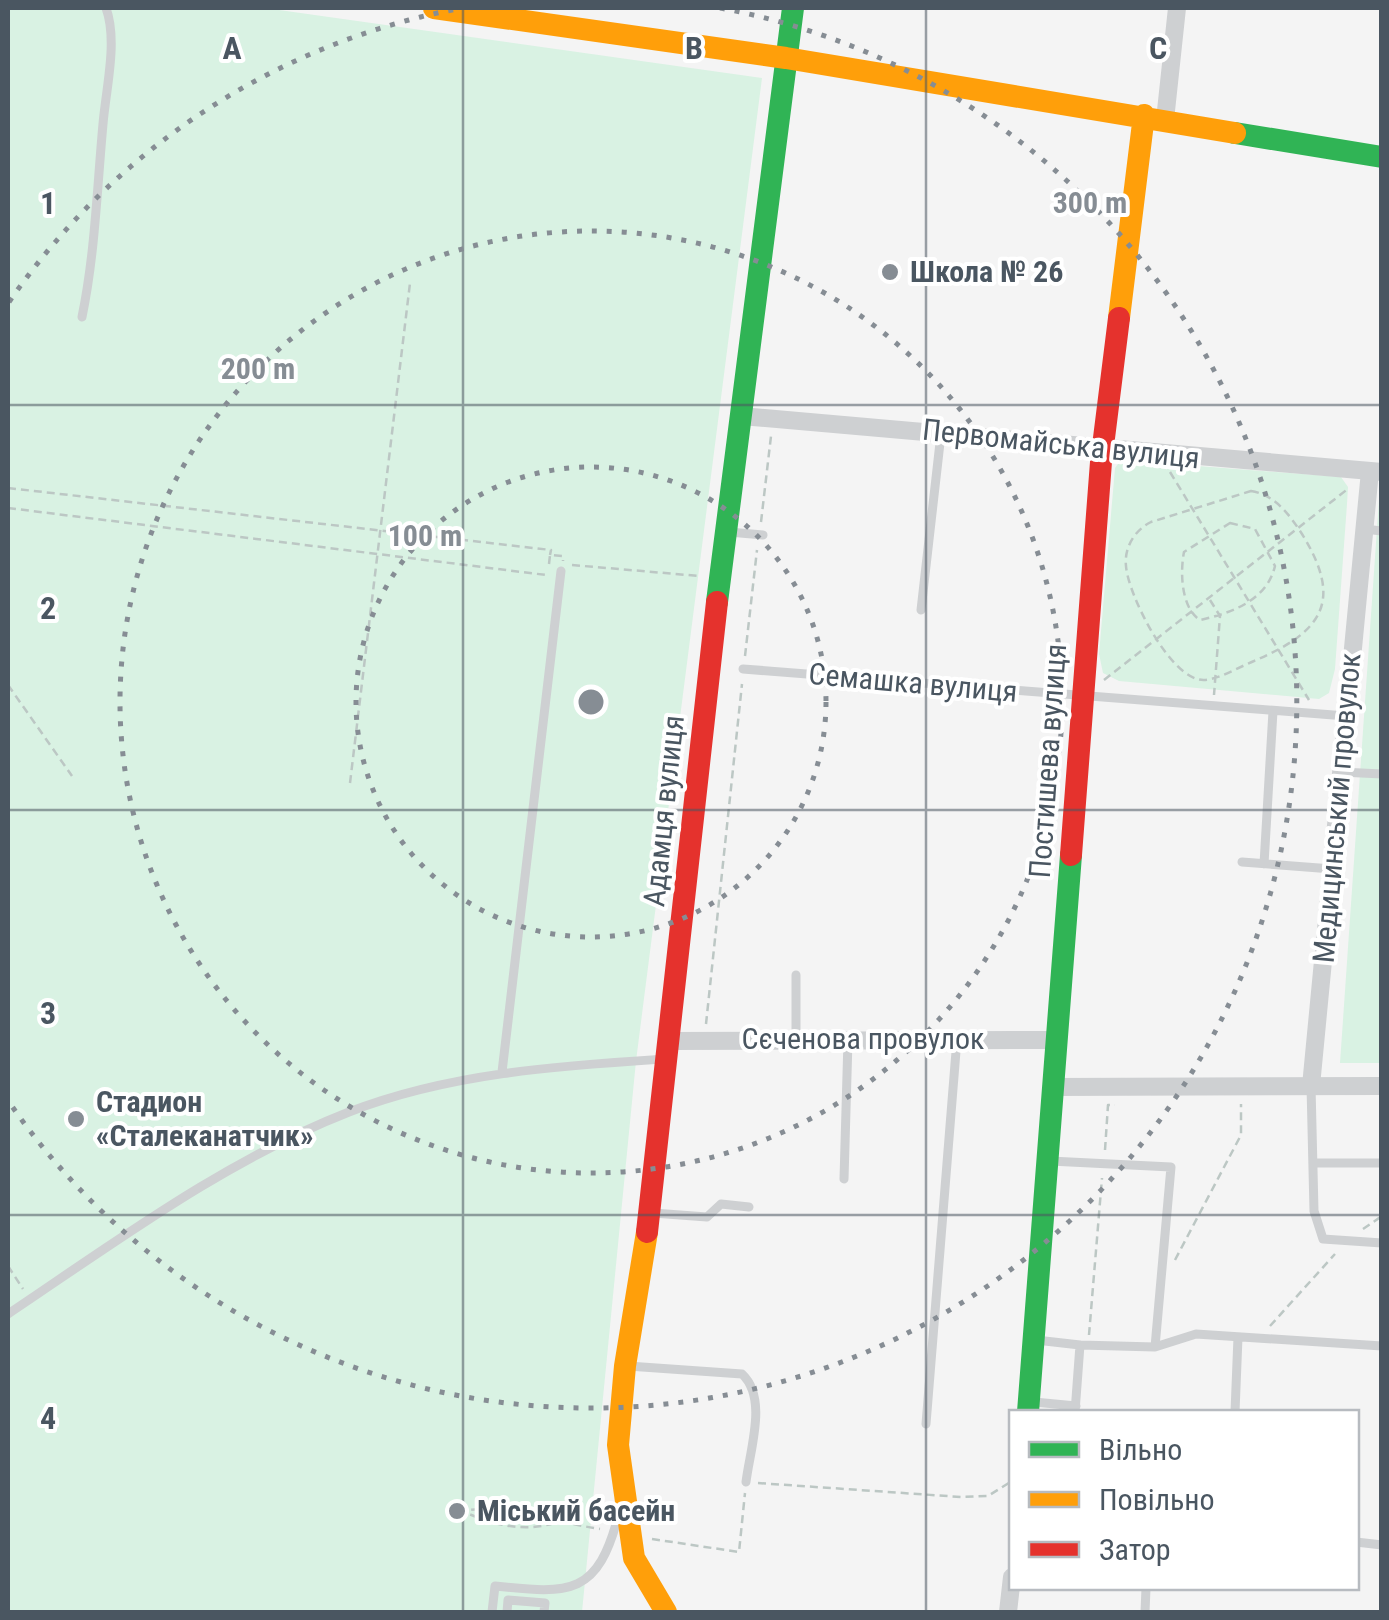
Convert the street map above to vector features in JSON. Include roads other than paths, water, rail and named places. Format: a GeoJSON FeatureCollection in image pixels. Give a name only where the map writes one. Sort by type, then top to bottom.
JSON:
{"type":"FeatureCollection","features":[{"type":"Feature","properties":{"kind":"street"},"geometry":{"type":"LineString","coordinates":[[444,8],[786,58],[1382,157]]}},
{"type":"Feature","properties":{"kind":"street","name":"Адамця вулиця"},"geometry":{"type":"LineString","coordinates":[[666,1612],[622,1534],[618,1445],[625,1366],[650,1213],[720,578],[793,8]]}},
{"type":"Feature","properties":{"kind":"street","name":"Постишева вулиця"},"geometry":{"type":"LineString","coordinates":[[1028,1407],[1103,450],[1155,118],[1177,8]]}},
{"type":"Feature","properties":{"kind":"street","name":"Первомайська вулиця"},"geometry":{"type":"LineString","coordinates":[[741,416],[1376,472]]}},
{"type":"Feature","properties":{"kind":"street","name":"Медицинський провулок"},"geometry":{"type":"LineString","coordinates":[[1312,1086],[1346,716],[1373,530],[1376,472]]}},
{"type":"Feature","properties":{"kind":"street","name":"Сєченова провулок"},"geometry":{"type":"LineString","coordinates":[[668,1050],[704,1040],[958,1036],[1057,1040]]}},
{"type":"Feature","properties":{"kind":"street"},"geometry":{"type":"LineString","coordinates":[[1054,1087],[1382,1086]]}},
{"type":"Feature","properties":{"kind":"lane"},"geometry":{"type":"LineString","coordinates":[[82,318],[91,275],[108,63],[110,20],[106,8]]}},
{"type":"Feature","properties":{"kind":"lane"},"geometry":{"type":"LineString","coordinates":[[921,610],[941,431]]}},
{"type":"Feature","properties":{"kind":"lane"},"geometry":{"type":"LineString","coordinates":[[726,532],[763,535]]}},
{"type":"Feature","properties":{"kind":"lane"},"geometry":{"type":"LineString","coordinates":[[502,1072],[561,571]]}},
{"type":"Feature","properties":{"kind":"lane","name":"Семашка вулиця"},"geometry":{"type":"LineString","coordinates":[[743,669],[1346,716]]}},
{"type":"Feature","properties":{"kind":"lane"},"geometry":{"type":"LineString","coordinates":[[1264,864],[1273,711]]}},
{"type":"Feature","properties":{"kind":"lane"},"geometry":{"type":"LineString","coordinates":[[1342,772],[1382,774]]}},
{"type":"Feature","properties":{"kind":"lane"},"geometry":{"type":"LineString","coordinates":[[1242,862],[1332,869]]}},
{"type":"Feature","properties":{"kind":"lane"},"geometry":{"type":"LineString","coordinates":[[796,975],[796,1038]]}},
{"type":"Feature","properties":{"kind":"lane"},"geometry":{"type":"LineString","coordinates":[[926,1424],[958,1036]]}},
{"type":"Feature","properties":{"kind":"lane"},"geometry":{"type":"LineString","coordinates":[[844,1179],[848,1038]]}},
{"type":"Feature","properties":{"kind":"lane"},"geometry":{"type":"LineString","coordinates":[[8,1314],[244,1161],[350,1111],[502,1072],[668,1050]]}},
{"type":"Feature","properties":{"kind":"lane"},"geometry":{"type":"LineString","coordinates":[[1312,1086],[1313,1163],[1318,1226],[1323,1239],[1382,1243]]}},
{"type":"Feature","properties":{"kind":"lane"},"geometry":{"type":"LineString","coordinates":[[1047,1161],[1170,1166],[1155,1347]]}},
{"type":"Feature","properties":{"kind":"lane"},"geometry":{"type":"LineString","coordinates":[[1313,1163],[1382,1163]]}},
{"type":"Feature","properties":{"kind":"lane"},"geometry":{"type":"LineString","coordinates":[[650,1213],[708,1217],[721,1204],[749,1207]]}},
{"type":"Feature","properties":{"kind":"lane"},"geometry":{"type":"LineString","coordinates":[[1033,1340],[1080,1346],[1155,1347],[1196,1334],[1382,1346]]}},
{"type":"Feature","properties":{"kind":"lane"},"geometry":{"type":"LineString","coordinates":[[1236,1410],[1238,1337]]}},
{"type":"Feature","properties":{"kind":"lane"},"geometry":{"type":"LineString","coordinates":[[1028,1407],[1076,1409],[1080,1346]]}},
{"type":"Feature","properties":{"kind":"lane"},"geometry":{"type":"LineString","coordinates":[[625,1366],[742,1374],[752,1383],[757,1398],[746,1482]]}},
{"type":"Feature","properties":{"kind":"lane"},"geometry":{"type":"LineString","coordinates":[[492,1612],[495,1586],[559,1592],[580,1584],[622,1534]]}},
{"type":"Feature","properties":{"kind":"lane"},"geometry":{"type":"LineString","coordinates":[[608,1554],[647,1583]]}},
{"type":"Feature","properties":{"kind":"lane"},"geometry":{"type":"LineString","coordinates":[[507,1612],[508,1600],[545,1604],[544,1612]]}},
{"type":"Feature","properties":{"kind":"place","name":"Школа № 26"},"geometry":{"type":"Point","coordinates":[890,272]}},
{"type":"Feature","properties":{"kind":"place","name":"Стадион «Сталеканатчик»"},"geometry":{"type":"Point","coordinates":[76,1119]}},
{"type":"Feature","properties":{"kind":"place","name":"Міський басейн"},"geometry":{"type":"Point","coordinates":[457,1511]}}]}
